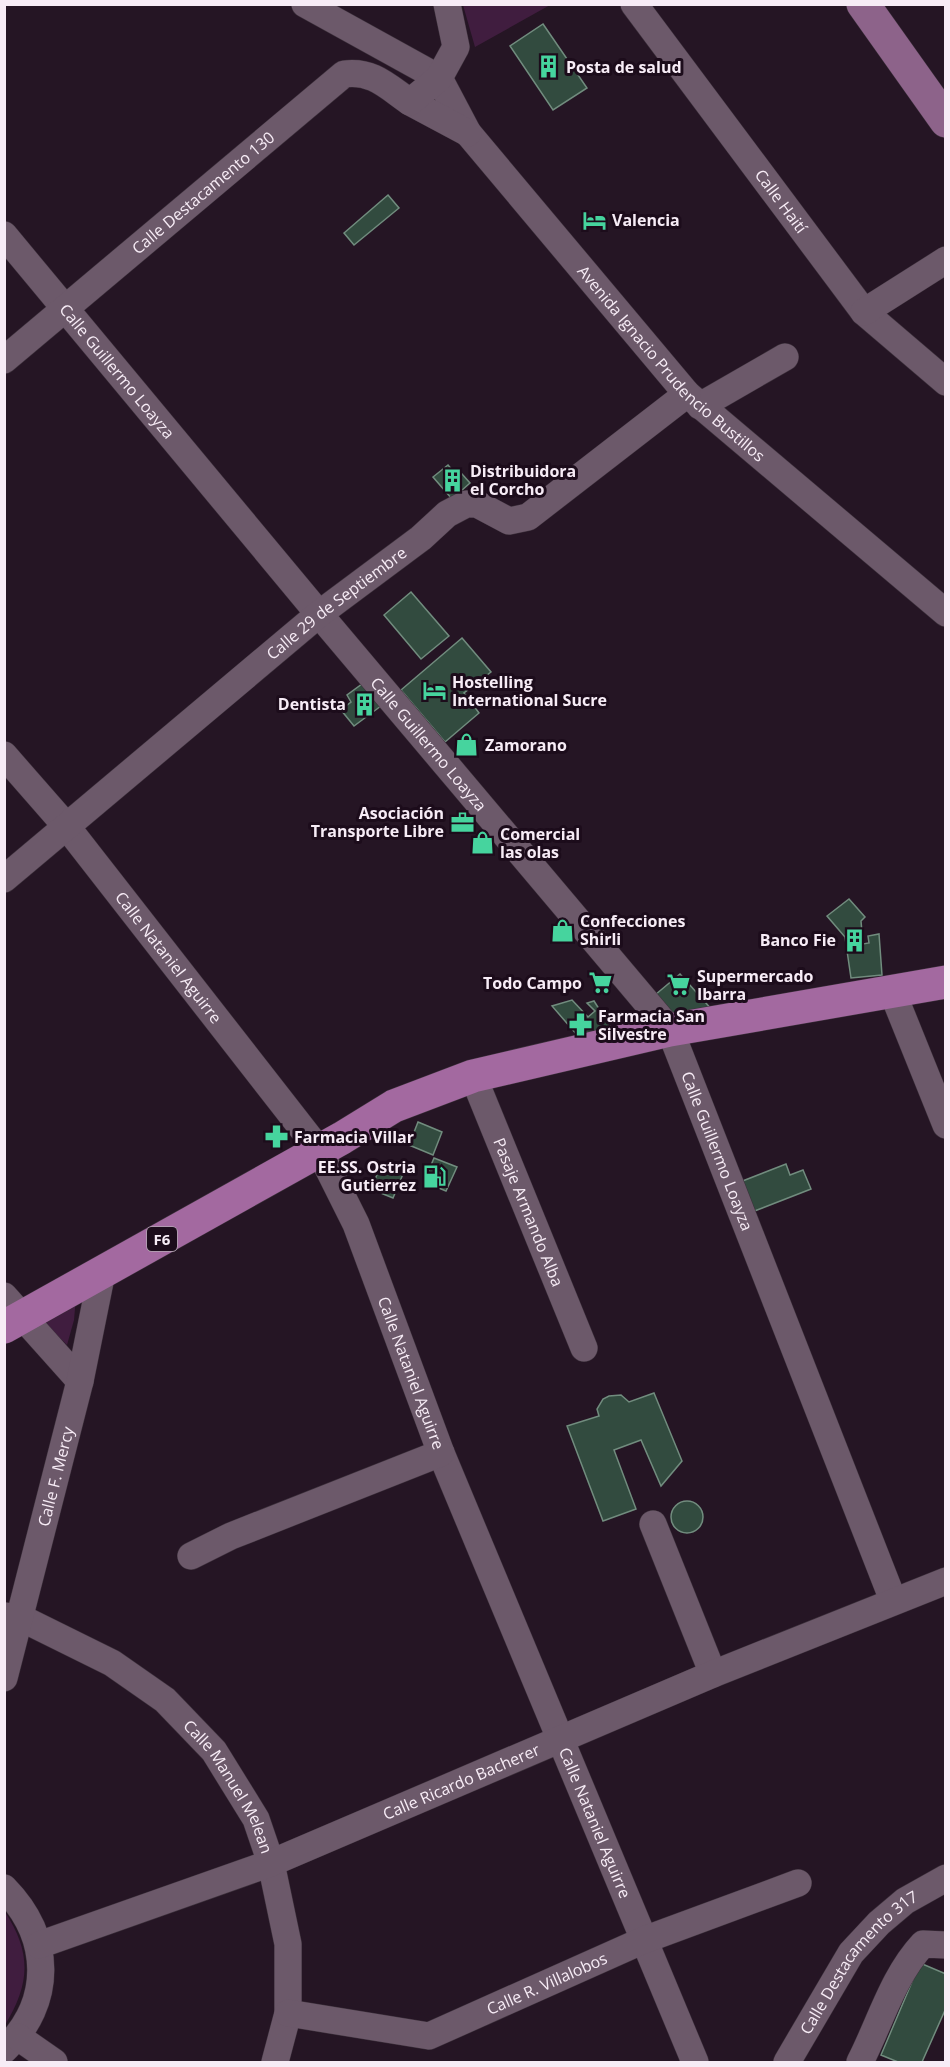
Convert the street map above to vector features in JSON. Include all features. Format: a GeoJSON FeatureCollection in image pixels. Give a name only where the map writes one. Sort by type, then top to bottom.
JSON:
{"type":"FeatureCollection","features":[{"type":"Feature","properties":{"kind":"highway","name":"F6"},"geometry":{"type":"LineString","coordinates":[[10,1314],[102,1272],[394,1106],[473,1076],[670,1030],[945,982]]}},
{"type":"Feature","properties":{"kind":"main road"},"geometry":{"type":"LineString","coordinates":[[863,4],[945,121]]}},
{"type":"Feature","properties":{"kind":"street"},"geometry":{"type":"LineString","coordinates":[[305,4],[439,78]]}},
{"type":"Feature","properties":{"kind":"street"},"geometry":{"type":"LineString","coordinates":[[410,102],[439,78],[456,47],[447,4]]}},
{"type":"Feature","properties":{"kind":"street","name":"Calle Haití"},"geometry":{"type":"LineString","coordinates":[[634,4],[864,312],[945,382]]}},
{"type":"Feature","properties":{"kind":"street","name":"Calle Destacamento 130"},"geometry":{"type":"LineString","coordinates":[[4,360],[345,74],[357,72],[374,76],[410,102],[468,133]]}},
{"type":"Feature","properties":{"kind":"street","name":"Avenida Ignacio Prudencio Bustillos"},"geometry":{"type":"LineString","coordinates":[[439,78],[468,133],[693,400],[945,613]]}},
{"type":"Feature","properties":{"kind":"street","name":"Calle Guillermo Loayza"},"geometry":{"type":"LineString","coordinates":[[4,235],[319,614],[670,1030],[893,1600]]}},
{"type":"Feature","properties":{"kind":"street"},"geometry":{"type":"LineString","coordinates":[[864,312],[945,260]]}},
{"type":"Feature","properties":{"kind":"street"},"geometry":{"type":"LineString","coordinates":[[693,400],[785,357]]}},
{"type":"Feature","properties":{"kind":"street","name":"Calle 29 de Septiembre"},"geometry":{"type":"LineString","coordinates":[[4,879],[319,614],[421,538],[447,514],[466,504],[477,504],[509,521],[528,517],[693,400]]}},
{"type":"Feature","properties":{"kind":"street","name":"Calle Nataniel Aguirre"},"geometry":{"type":"LineString","coordinates":[[4,755],[67,827],[319,1150],[356,1224],[441,1453],[695,2062]]}},
{"type":"Feature","properties":{"kind":"street"},"geometry":{"type":"LineString","coordinates":[[892,992],[945,1125]]}},
{"type":"Feature","properties":{"kind":"street","name":"Pasaje Armando Alba"},"geometry":{"type":"LineString","coordinates":[[473,1076],[584,1348]]}},
{"type":"Feature","properties":{"kind":"street","name":"Calle F. Mercy"},"geometry":{"type":"LineString","coordinates":[[4,1678],[13,1617],[80,1381],[102,1272]]}},
{"type":"Feature","properties":{"kind":"street"},"geometry":{"type":"LineString","coordinates":[[10,1314],[80,1381]]}},
{"type":"Feature","properties":{"kind":"street"},"geometry":{"type":"LineString","coordinates":[[191,1556],[231,1536],[441,1453]]}},
{"type":"Feature","properties":{"kind":"street"},"geometry":{"type":"LineString","coordinates":[[653,1524],[713,1674]]}},
{"type":"Feature","properties":{"kind":"street","name":"Calle Ricardo Bacherer"},"geometry":{"type":"LineString","coordinates":[[39,1945],[272,1863],[713,1674],[945,1581]]}},
{"type":"Feature","properties":{"kind":"street","name":"Calle Manuel Melean"},"geometry":{"type":"LineString","coordinates":[[13,1617],[112,1663],[165,1700],[214,1751],[256,1819],[272,1863],[288,1944],[288,2013],[275,2062]]}},
{"type":"Feature","properties":{"kind":"street","name":"Calle Destacamento 317"},"geometry":{"type":"LineString","coordinates":[[787,2062],[851,1953],[879,1923],[905,1901],[945,1878]]}},
{"type":"Feature","properties":{"kind":"street","name":"Calle R. Villalobos"},"geometry":{"type":"LineString","coordinates":[[288,2013],[429,2036],[644,1940],[798,1883]]}},
{"type":"Feature","properties":{"kind":"street"},"geometry":{"type":"LineString","coordinates":[[4,1888],[32,1924],[39,1945],[42,1969],[39,1993],[31,2016],[11,2043],[54,2062]]}},
{"type":"Feature","properties":{"kind":"street"},"geometry":{"type":"LineString","coordinates":[[870,2060],[903,1970],[913,1954],[923,1944],[945,1945]]}},
{"type":"Feature","properties":{"kind":"shaded area"},"geometry":{"type":"Polygon","coordinates":[[[463,4],[550,5],[475,47],[463,4]]]}},
{"type":"Feature","properties":{"kind":"shaded area"},"geometry":{"type":"Polygon","coordinates":[[[76,1297],[74,1320],[67,1345],[40,1318],[76,1297]]]}},
{"type":"Feature","properties":{"kind":"shaded area"},"geometry":{"type":"Polygon","coordinates":[[[5,1912],[20,1941],[24,1969],[19,1996],[5,2025],[5,1912]]]}},
{"type":"Feature","properties":{"kind":"building","name":"Posta de salud"},"geometry":{"type":"Polygon","coordinates":[[[543,24],[587,88],[553,110],[510,46],[543,24]]]}},
{"type":"Feature","properties":{"kind":"building"},"geometry":{"type":"Polygon","coordinates":[[[388,195],[399,208],[354,245],[344,233],[388,195]]]}},
{"type":"Feature","properties":{"kind":"building","name":"Distribuidora el Corcho"},"geometry":{"type":"Polygon","coordinates":[[[448,465],[458,477],[462,474],[470,483],[452,499],[433,477],[448,465]]]}},
{"type":"Feature","properties":{"kind":"building"},"geometry":{"type":"Polygon","coordinates":[[[411,592],[449,636],[421,659],[384,615],[411,592]]]}},
{"type":"Feature","properties":{"kind":"building","name":"Hostelling International Sucre"},"geometry":{"type":"Polygon","coordinates":[[[462,638],[491,672],[464,693],[479,713],[445,742],[401,690],[462,638]]]}},
{"type":"Feature","properties":{"kind":"building","name":"Dentista"},"geometry":{"type":"Polygon","coordinates":[[[362,684],[381,706],[354,726],[341,710],[351,702],[347,695],[362,684]]]}},
{"type":"Feature","properties":{"kind":"building","name":"Banco Fie"},"geometry":{"type":"Polygon","coordinates":[[[849,899],[865,917],[861,921],[863,944],[869,943],[868,936],[879,934],[882,975],[851,978],[845,937],[827,916],[849,899]]]}},
{"type":"Feature","properties":{"kind":"building","name":"Supermercado Ibarra"},"geometry":{"type":"Polygon","coordinates":[[[680,974],[713,1011],[675,1015],[655,995],[680,974]]]}},
{"type":"Feature","properties":{"kind":"building"},"geometry":{"type":"Polygon","coordinates":[[[572,1000],[588,1017],[595,1011],[587,1003],[594,1001],[613,1031],[578,1036],[552,1006],[572,1000]]]}},
{"type":"Feature","properties":{"kind":"building"},"geometry":{"type":"Polygon","coordinates":[[[418,1122],[442,1132],[433,1155],[409,1145],[418,1122]]]}},
{"type":"Feature","properties":{"kind":"building"},"geometry":{"type":"Polygon","coordinates":[[[434,1158],[457,1167],[446,1191],[424,1182],[434,1158]]]}},
{"type":"Feature","properties":{"kind":"building"},"geometry":{"type":"Polygon","coordinates":[[[786,1164],[790,1175],[803,1170],[811,1189],[752,1212],[740,1182],[786,1164]]]}},
{"type":"Feature","properties":{"kind":"building"},"geometry":{"type":"Polygon","coordinates":[[[381,1165],[403,1174],[393,1198],[371,1189],[381,1165]]]}},
{"type":"Feature","properties":{"kind":"building"},"geometry":{"type":"Polygon","coordinates":[[[654,1393],[682,1461],[661,1486],[641,1440],[614,1450],[636,1509],[603,1521],[567,1426],[599,1416],[597,1409],[603,1399],[609,1396],[621,1395],[629,1402],[654,1393]]]}},
{"type":"Feature","properties":{"kind":"building"},"geometry":{"type":"Polygon","coordinates":[[[687,1501],[699,1505],[703,1517],[699,1529],[687,1533],[675,1529],[671,1517],[675,1505],[687,1501]]]}},
{"type":"Feature","properties":{"kind":"building"},"geometry":{"type":"Polygon","coordinates":[[[920,1963],[946,1974],[946,2008],[922,2062],[898,2062],[881,2055],[920,1963]]]}},
{"type":"Feature","properties":{"kind":"place","name":"Posta de salud"},"geometry":{"type":"Point","coordinates":[548,67]}},
{"type":"Feature","properties":{"kind":"place","name":"Valencia"},"geometry":{"type":"Point","coordinates":[594,220]}},
{"type":"Feature","properties":{"kind":"place","name":"Distribuidora el Corcho"},"geometry":{"type":"Point","coordinates":[452,480]}},
{"type":"Feature","properties":{"kind":"place","name":"Hostelling International Sucre"},"geometry":{"type":"Point","coordinates":[434,691]}},
{"type":"Feature","properties":{"kind":"place","name":"Dentista"},"geometry":{"type":"Point","coordinates":[364,704]}},
{"type":"Feature","properties":{"kind":"place","name":"Zamorano"},"geometry":{"type":"Point","coordinates":[467,745]}},
{"type":"Feature","properties":{"kind":"place","name":"Asociación Transporte Libre"},"geometry":{"type":"Point","coordinates":[462,822]}},
{"type":"Feature","properties":{"kind":"place","name":"Comercial las olas"},"geometry":{"type":"Point","coordinates":[482,843]}},
{"type":"Feature","properties":{"kind":"place","name":"Confecciones Shirli"},"geometry":{"type":"Point","coordinates":[562,930]}},
{"type":"Feature","properties":{"kind":"place","name":"Banco Fie"},"geometry":{"type":"Point","coordinates":[854,940]}},
{"type":"Feature","properties":{"kind":"place","name":"Todo Campo"},"geometry":{"type":"Point","coordinates":[600,983]}},
{"type":"Feature","properties":{"kind":"place","name":"Supermercado Ibarra"},"geometry":{"type":"Point","coordinates":[679,985]}},
{"type":"Feature","properties":{"kind":"place","name":"Farmacia San Silvestre"},"geometry":{"type":"Point","coordinates":[580,1025]}},
{"type":"Feature","properties":{"kind":"place","name":"Farmacia Villar"},"geometry":{"type":"Point","coordinates":[276,1137]}},
{"type":"Feature","properties":{"kind":"place","name":"EE.SS. Ostria Gutierrez"},"geometry":{"type":"Point","coordinates":[434,1176]}}]}
